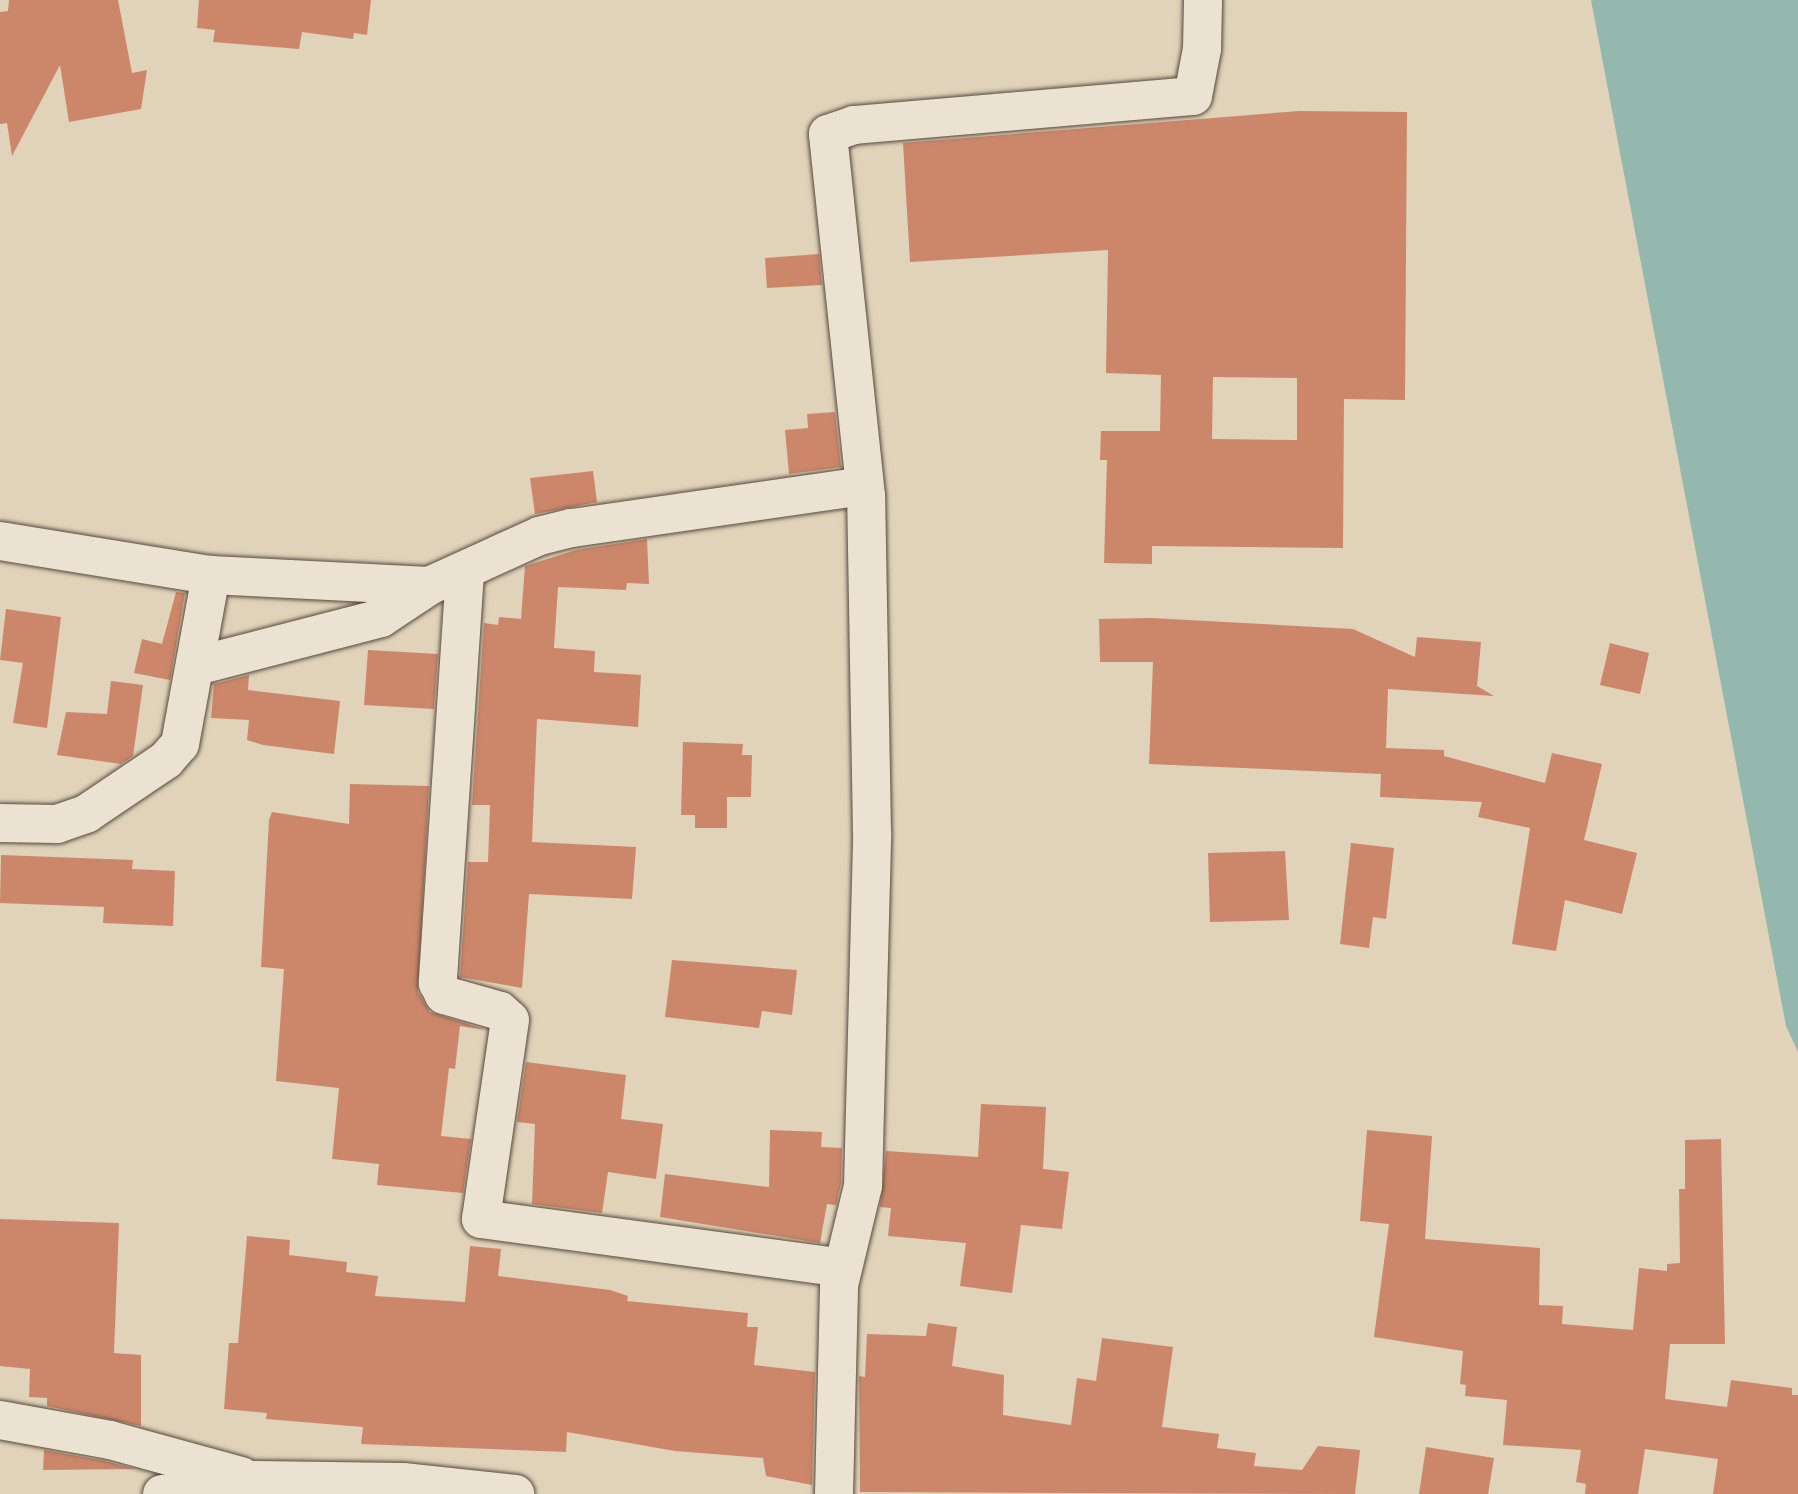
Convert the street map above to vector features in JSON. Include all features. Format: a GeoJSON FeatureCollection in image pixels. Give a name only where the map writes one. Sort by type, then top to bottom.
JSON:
{"type":"FeatureCollection","features":[{"type":"Feature","properties":{"kind":"street"},"geometry":{"type":"LineString","coordinates":[[834,1494],[843,1268],[863,1186],[872,833],[864,486],[828,134],[854,125],[1193,96],[1202,49],[1203,0]]}},
{"type":"Feature","properties":{"kind":"street"},"geometry":{"type":"LineString","coordinates":[[196,666],[381,618],[429,586],[465,572],[538,536],[572,527],[864,486]]}},
{"type":"Feature","properties":{"kind":"street"},"geometry":{"type":"LineString","coordinates":[[0,541],[211,575],[429,586]]}},
{"type":"Feature","properties":{"kind":"street"},"geometry":{"type":"LineString","coordinates":[[465,572],[438,983],[444,995],[500,1011],[510,1020],[481,1219],[843,1268]]}},
{"type":"Feature","properties":{"kind":"street"},"geometry":{"type":"LineString","coordinates":[[0,823],[57,824],[86,814],[166,760],[180,744],[211,575]]}},
{"type":"Feature","properties":{"kind":"street"},"geometry":{"type":"LineString","coordinates":[[0,1420],[110,1440],[256,1480]]}},
{"type":"Feature","properties":{"kind":"street"},"geometry":{"type":"LineString","coordinates":[[162,1494],[256,1480],[403,1482],[515,1494]]}},
{"type":"Feature","properties":{"kind":"water"},"geometry":{"type":"Polygon","coordinates":[[[1591,0],[1798,0],[1798,1052],[1786,1026],[1591,0]]]}},
{"type":"Feature","properties":{"kind":"building"},"geometry":{"type":"Polygon","coordinates":[[[9,0],[118,0],[132,73],[147,70],[141,109],[69,122],[60,65],[12,156],[7,123],[0,124],[0,12],[8,11],[9,0]]]}},
{"type":"Feature","properties":{"kind":"building"},"geometry":{"type":"Polygon","coordinates":[[[199,0],[371,0],[367,35],[354,33],[353,39],[302,32],[299,49],[213,42],[215,30],[197,28],[199,0]]]}},
{"type":"Feature","properties":{"kind":"building"},"geometry":{"type":"Polygon","coordinates":[[[1299,111],[1407,112],[1405,400],[1344,399],[1343,548],[1152,546],[1152,564],[1104,563],[1107,460],[1100,460],[1101,431],[1160,431],[1161,375],[1106,373],[1108,250],[910,262],[903,143],[1299,111]],[[1213,377],[1212,439],[1297,440],[1297,378],[1213,377]]]}},
{"type":"Feature","properties":{"kind":"building"},"geometry":{"type":"Polygon","coordinates":[[[819,254],[822,285],[767,288],[765,258],[819,254]]]}},
{"type":"Feature","properties":{"kind":"building"},"geometry":{"type":"Polygon","coordinates":[[[835,412],[841,467],[789,474],[785,430],[808,428],[807,414],[835,412]]]}},
{"type":"Feature","properties":{"kind":"building"},"geometry":{"type":"Polygon","coordinates":[[[593,471],[597,502],[535,514],[530,478],[593,471]]]}},
{"type":"Feature","properties":{"kind":"building"},"geometry":{"type":"Polygon","coordinates":[[[647,539],[649,584],[627,583],[626,590],[558,587],[554,648],[595,651],[594,672],[641,675],[638,727],[537,719],[532,842],[636,847],[632,899],[529,894],[522,988],[460,977],[468,862],[488,862],[490,805],[472,805],[484,623],[498,625],[499,617],[521,619],[525,566],[576,550],[647,539]]]}},
{"type":"Feature","properties":{"kind":"building"},"geometry":{"type":"Polygon","coordinates":[[[176,592],[185,593],[170,680],[134,673],[142,639],[162,644],[176,592]]]}},
{"type":"Feature","properties":{"kind":"building"},"geometry":{"type":"Polygon","coordinates":[[[6,609],[61,617],[47,728],[13,723],[23,663],[0,660],[6,609]]]}},
{"type":"Feature","properties":{"kind":"building"},"geometry":{"type":"Polygon","coordinates":[[[1151,618],[1353,629],[1415,657],[1417,637],[1481,642],[1477,686],[1494,696],[1388,689],[1386,748],[1444,750],[1444,756],[1545,783],[1552,753],[1602,764],[1584,840],[1637,853],[1622,914],[1565,900],[1556,951],[1512,944],[1530,828],[1478,817],[1482,802],[1380,797],[1381,774],[1149,764],[1153,662],[1100,662],[1099,619],[1151,618]]]}},
{"type":"Feature","properties":{"kind":"building"},"geometry":{"type":"Polygon","coordinates":[[[1610,643],[1649,653],[1640,694],[1600,685],[1610,643]]]}},
{"type":"Feature","properties":{"kind":"building"},"geometry":{"type":"Polygon","coordinates":[[[368,650],[438,654],[434,709],[364,705],[368,650]]]}},
{"type":"Feature","properties":{"kind":"building"},"geometry":{"type":"Polygon","coordinates":[[[249,675],[248,690],[340,701],[334,754],[263,745],[247,740],[249,720],[211,718],[214,684],[249,675]]]}},
{"type":"Feature","properties":{"kind":"building"},"geometry":{"type":"Polygon","coordinates":[[[111,681],[143,685],[133,756],[121,764],[57,755],[66,712],[107,714],[111,681]]]}},
{"type":"Feature","properties":{"kind":"building"},"geometry":{"type":"Polygon","coordinates":[[[683,742],[743,744],[742,755],[752,755],[751,797],[727,797],[727,828],[695,828],[695,815],[681,815],[683,742]]]}},
{"type":"Feature","properties":{"kind":"building"},"geometry":{"type":"Polygon","coordinates":[[[350,784],[429,786],[418,992],[430,1012],[486,1030],[460,1026],[455,1069],[449,1068],[441,1136],[471,1139],[463,1193],[377,1185],[379,1164],[332,1159],[339,1088],[276,1081],[284,969],[261,967],[269,820],[272,812],[349,824],[350,784]]]}},
{"type":"Feature","properties":{"kind":"building"},"geometry":{"type":"Polygon","coordinates":[[[1351,843],[1394,848],[1386,919],[1373,917],[1369,948],[1340,944],[1351,843]]]}},
{"type":"Feature","properties":{"kind":"building"},"geometry":{"type":"Polygon","coordinates":[[[1285,851],[1289,920],[1210,922],[1208,853],[1285,851]]]}},
{"type":"Feature","properties":{"kind":"building"},"geometry":{"type":"Polygon","coordinates":[[[1,855],[133,860],[132,869],[175,871],[173,926],[103,923],[104,907],[0,903],[1,855]]]}},
{"type":"Feature","properties":{"kind":"building"},"geometry":{"type":"Polygon","coordinates":[[[672,960],[797,970],[792,1015],[762,1011],[759,1028],[665,1017],[672,960]]]}},
{"type":"Feature","properties":{"kind":"building"},"geometry":{"type":"Polygon","coordinates":[[[526,1062],[626,1075],[621,1119],[663,1124],[656,1179],[608,1172],[602,1213],[532,1204],[535,1124],[517,1122],[526,1062]]]}},
{"type":"Feature","properties":{"kind":"building"},"geometry":{"type":"Polygon","coordinates":[[[981,1104],[1046,1107],[1043,1169],[1069,1172],[1062,1229],[1021,1225],[1012,1293],[960,1286],[966,1243],[888,1236],[891,1208],[880,1207],[886,1151],[978,1157],[981,1104]]]}},
{"type":"Feature","properties":{"kind":"building"},"geometry":{"type":"Polygon","coordinates":[[[770,1130],[822,1132],[821,1147],[842,1148],[841,1183],[836,1205],[827,1204],[820,1243],[660,1217],[665,1174],[769,1187],[770,1130]]]}},
{"type":"Feature","properties":{"kind":"building"},"geometry":{"type":"Polygon","coordinates":[[[1367,1130],[1432,1136],[1425,1239],[1540,1248],[1539,1305],[1563,1306],[1562,1324],[1633,1330],[1639,1268],[1667,1271],[1667,1264],[1680,1263],[1679,1189],[1685,1189],[1685,1140],[1721,1139],[1725,1344],[1670,1344],[1665,1399],[1727,1407],[1731,1380],[1792,1388],[1792,1395],[1798,1395],[1798,1494],[1713,1494],[1718,1459],[1645,1449],[1638,1494],[1585,1494],[1586,1484],[1576,1482],[1581,1450],[1503,1445],[1507,1400],[1465,1396],[1466,1385],[1460,1384],[1463,1351],[1374,1337],[1389,1224],[1360,1221],[1367,1130]]]}},
{"type":"Feature","properties":{"kind":"building"},"geometry":{"type":"Polygon","coordinates":[[[0,1219],[119,1223],[114,1353],[141,1355],[141,1426],[47,1406],[47,1398],[29,1397],[30,1369],[0,1366],[0,1219]]]}},
{"type":"Feature","properties":{"kind":"building"},"geometry":{"type":"Polygon","coordinates":[[[247,1236],[290,1240],[289,1255],[347,1262],[346,1272],[378,1276],[375,1296],[465,1302],[470,1246],[501,1249],[498,1276],[610,1290],[628,1296],[627,1301],[748,1313],[747,1327],[758,1327],[754,1365],[815,1372],[812,1485],[766,1476],[763,1458],[675,1451],[567,1432],[566,1452],[361,1444],[363,1427],[266,1419],[267,1413],[224,1409],[229,1343],[238,1343],[247,1236]]]}},
{"type":"Feature","properties":{"kind":"building"},"geometry":{"type":"Polygon","coordinates":[[[928,1323],[957,1327],[952,1366],[1004,1375],[1003,1415],[1071,1425],[1077,1378],[1096,1381],[1102,1338],[1173,1347],[1162,1427],[1219,1434],[1217,1448],[1256,1453],[1254,1466],[1302,1470],[1318,1446],[1360,1450],[1355,1494],[860,1492],[859,1376],[865,1377],[867,1334],[926,1336],[928,1323]]]}},
{"type":"Feature","properties":{"kind":"building"},"geometry":{"type":"Polygon","coordinates":[[[1426,1447],[1494,1458],[1488,1494],[1419,1494],[1426,1447]]]}},
{"type":"Feature","properties":{"kind":"building"},"geometry":{"type":"Polygon","coordinates":[[[44,1450],[105,1461],[135,1469],[43,1470],[44,1450]]]}}]}
